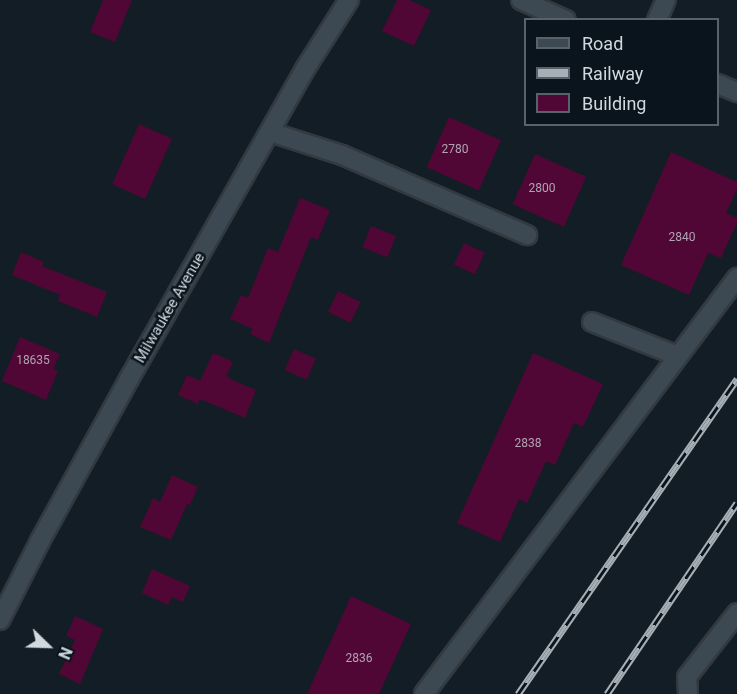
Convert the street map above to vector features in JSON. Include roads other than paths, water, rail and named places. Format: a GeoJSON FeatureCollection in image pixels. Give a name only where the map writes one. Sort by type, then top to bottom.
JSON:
{"type":"FeatureCollection","features":[{"type":"Feature","properties":{"kind":"street","name":"Milwaukee Avenue"},"geometry":{"type":"LineString","coordinates":[[0,620],[113,409],[270,132],[349,0]]}},
{"type":"Feature","properties":{"kind":"street"},"geometry":{"type":"LineString","coordinates":[[521,0],[562,18]]}},
{"type":"Feature","properties":{"kind":"street"},"geometry":{"type":"LineString","coordinates":[[658,18],[666,0]]}},
{"type":"Feature","properties":{"kind":"street"},"geometry":{"type":"LineString","coordinates":[[719,85],[737,92]]}},
{"type":"Feature","properties":{"kind":"street"},"geometry":{"type":"LineString","coordinates":[[270,132],[342,155],[527,235]]}},
{"type":"Feature","properties":{"kind":"street"},"geometry":{"type":"LineString","coordinates":[[424,694],[737,278]]}},
{"type":"Feature","properties":{"kind":"street"},"geometry":{"type":"LineString","coordinates":[[592,322],[678,356]]}},
{"type":"Feature","properties":{"kind":"street"},"geometry":{"type":"LineString","coordinates":[[688,694],[687,677],[737,612]]}},
{"type":"Feature","properties":{"kind":"railway"},"geometry":{"type":"LineString","coordinates":[[518,694],[737,379]]}},
{"type":"Feature","properties":{"kind":"railway"},"geometry":{"type":"LineString","coordinates":[[607,694],[737,503]]}}]}
